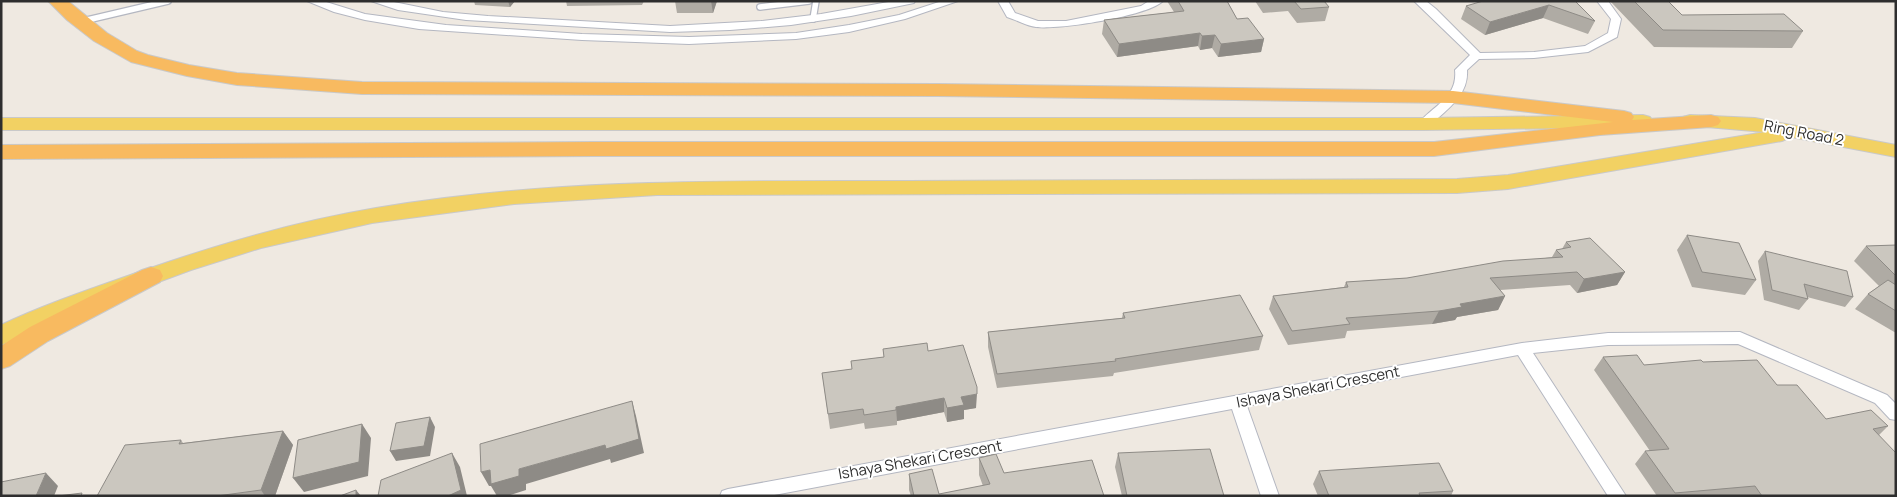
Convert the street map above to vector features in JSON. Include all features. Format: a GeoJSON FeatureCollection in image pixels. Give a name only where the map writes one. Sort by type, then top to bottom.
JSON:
{"type":"FeatureCollection","features":[{"type":"Feature","properties":{"kind":"highway"},"geometry":{"type":"LineString","coordinates":[[57,1],[100,37],[132,55],[176,68],[228,79],[283,85],[372,88],[938,90],[1453,97],[1661,121]]}},
{"type":"Feature","properties":{"kind":"highway"},"geometry":{"type":"LineString","coordinates":[[1,152],[586,149],[1434,149],[1600,129],[1711,121]]}},
{"type":"Feature","properties":{"kind":"highway"},"geometry":{"type":"LineString","coordinates":[[1,359],[39,334],[151,276]]}},
{"type":"Feature","properties":{"kind":"main road","name":"Ring Road 2"},"geometry":{"type":"LineString","coordinates":[[1,124],[1424,124],[1711,121],[1754,124],[1896,151]]}},
{"type":"Feature","properties":{"kind":"main road"},"geometry":{"type":"LineString","coordinates":[[1,336],[77,303],[212,254],[280,236],[422,208],[575,191],[657,188],[1457,186],[1508,182],[1798,132]]}},
{"type":"Feature","properties":{"kind":"street"},"geometry":{"type":"LineString","coordinates":[[312,1],[370,18],[450,30],[662,42],[806,34],[867,24],[953,1]]}},
{"type":"Feature","properties":{"kind":"street"},"geometry":{"type":"LineString","coordinates":[[376,1],[403,9],[466,18],[669,29],[813,19],[861,13],[910,1]]}},
{"type":"Feature","properties":{"kind":"street"},"geometry":{"type":"LineString","coordinates":[[1003,1],[1011,15],[1037,24],[1066,24],[1144,8],[1158,1]]}},
{"type":"Feature","properties":{"kind":"street"},"geometry":{"type":"LineString","coordinates":[[1420,1],[1477,56]]}},
{"type":"Feature","properties":{"kind":"street"},"geometry":{"type":"LineString","coordinates":[[1424,124],[1453,97],[1462,81],[1461,70],[1470,60],[1477,56],[1534,55],[1588,49],[1613,35],[1616,19],[1602,1]]}},
{"type":"Feature","properties":{"kind":"street","name":"Ishaya Shekari Crescent"},"geometry":{"type":"LineString","coordinates":[[728,496],[1522,350],[1608,339],[1740,338],[1881,399],[1896,414]]}},
{"type":"Feature","properties":{"kind":"street"},"geometry":{"type":"LineString","coordinates":[[1522,350],[1618,496]]}},
{"type":"Feature","properties":{"kind":"street"},"geometry":{"type":"LineString","coordinates":[[1238,402],[1270,496]]}},
{"type":"Feature","properties":{"kind":"lane"},"geometry":{"type":"LineString","coordinates":[[80,22],[168,1]]}},
{"type":"Feature","properties":{"kind":"lane"},"geometry":{"type":"LineString","coordinates":[[760,7],[809,1]]}},
{"type":"Feature","properties":{"kind":"lane"},"geometry":{"type":"LineString","coordinates":[[813,19],[816,1]]}},
{"type":"Feature","properties":{"kind":"building"},"geometry":{"type":"Polygon","coordinates":[[[1178,1],[1227,1],[1237,19],[1248,18],[1264,39],[1221,44],[1215,35],[1202,36],[1200,33],[1119,44],[1104,20],[1184,11],[1178,1]]]}},
{"type":"Feature","properties":{"kind":"building"},"geometry":{"type":"Polygon","coordinates":[[[1294,1],[1324,1],[1329,7],[1301,9],[1294,1]]]}},
{"type":"Feature","properties":{"kind":"building"},"geometry":{"type":"Polygon","coordinates":[[[1483,1],[1575,1],[1595,21],[1549,5],[1490,22],[1466,6],[1483,1]]]}},
{"type":"Feature","properties":{"kind":"building"},"geometry":{"type":"Polygon","coordinates":[[[1634,1],[1668,1],[1682,15],[1784,14],[1803,31],[1663,30],[1634,1]]]}},
{"type":"Feature","properties":{"kind":"building"},"geometry":{"type":"Polygon","coordinates":[[[1687,235],[1739,243],[1756,280],[1702,272],[1687,235]]]}},
{"type":"Feature","properties":{"kind":"building"},"geometry":{"type":"Polygon","coordinates":[[[1590,238],[1625,272],[1584,279],[1577,272],[1490,278],[1505,296],[1460,304],[1462,307],[1439,311],[1346,318],[1350,324],[1292,331],[1273,296],[1348,287],[1346,282],[1407,278],[1503,261],[1563,257],[1556,250],[1571,247],[1566,242],[1590,238]]]}},
{"type":"Feature","properties":{"kind":"building"},"geometry":{"type":"Polygon","coordinates":[[[1896,245],[1896,276],[1866,246],[1896,245]]]}},
{"type":"Feature","properties":{"kind":"building"},"geometry":{"type":"Polygon","coordinates":[[[1765,251],[1847,271],[1853,297],[1804,284],[1808,299],[1772,290],[1765,251]]]}},
{"type":"Feature","properties":{"kind":"building"},"geometry":{"type":"Polygon","coordinates":[[[1888,280],[1896,285],[1896,311],[1868,294],[1888,280]]]}},
{"type":"Feature","properties":{"kind":"building"},"geometry":{"type":"Polygon","coordinates":[[[1240,295],[1263,336],[1115,359],[1116,361],[997,374],[988,332],[1125,318],[1123,313],[1240,295]]]}},
{"type":"Feature","properties":{"kind":"building"},"geometry":{"type":"Polygon","coordinates":[[[927,343],[928,351],[963,345],[977,387],[977,394],[961,397],[964,405],[947,408],[944,398],[896,407],[896,410],[864,415],[863,409],[828,414],[822,373],[852,369],[851,361],[884,357],[883,349],[927,343]]]}},
{"type":"Feature","properties":{"kind":"building"},"geometry":{"type":"Polygon","coordinates":[[[1637,355],[1644,365],[1701,360],[1703,362],[1757,360],[1777,385],[1797,385],[1826,419],[1871,410],[1888,426],[1873,429],[1896,453],[1896,496],[1762,496],[1755,486],[1675,493],[1645,451],[1669,449],[1603,357],[1637,355]]]}},
{"type":"Feature","properties":{"kind":"building"},"geometry":{"type":"Polygon","coordinates":[[[632,401],[639,439],[606,449],[605,445],[519,469],[519,476],[491,484],[490,470],[481,472],[480,444],[632,401]]]}},
{"type":"Feature","properties":{"kind":"building"},"geometry":{"type":"Polygon","coordinates":[[[430,417],[424,446],[390,451],[396,423],[430,417]]]}},
{"type":"Feature","properties":{"kind":"building"},"geometry":{"type":"Polygon","coordinates":[[[362,424],[359,462],[293,478],[298,440],[362,424]]]}},
{"type":"Feature","properties":{"kind":"building"},"geometry":{"type":"Polygon","coordinates":[[[283,431],[261,490],[217,496],[97,496],[125,445],[181,440],[179,444],[283,431]]]}},
{"type":"Feature","properties":{"kind":"building"},"geometry":{"type":"Polygon","coordinates":[[[1210,449],[1224,496],[1127,496],[1118,453],[1210,449]]]}},
{"type":"Feature","properties":{"kind":"building"},"geometry":{"type":"Polygon","coordinates":[[[452,453],[461,490],[448,496],[378,496],[381,480],[452,453]]]}},
{"type":"Feature","properties":{"kind":"building"},"geometry":{"type":"Polygon","coordinates":[[[996,454],[1004,473],[1092,460],[1104,496],[914,496],[909,474],[932,469],[939,494],[990,484],[979,458],[996,454]]]}},
{"type":"Feature","properties":{"kind":"building"},"geometry":{"type":"Polygon","coordinates":[[[1439,463],[1453,491],[1419,493],[1420,496],[1329,496],[1319,471],[1439,463]]]}},
{"type":"Feature","properties":{"kind":"building"},"geometry":{"type":"Polygon","coordinates":[[[46,473],[36,496],[1,496],[1,482],[46,473]]]}},
{"type":"Feature","properties":{"kind":"building"},"geometry":{"type":"Polygon","coordinates":[[[356,490],[356,496],[340,496],[356,490]]]}},
{"type":"Feature","properties":{"kind":"building"},"geometry":{"type":"Polygon","coordinates":[[[82,493],[81,496],[58,496],[82,493]]]}}]}
